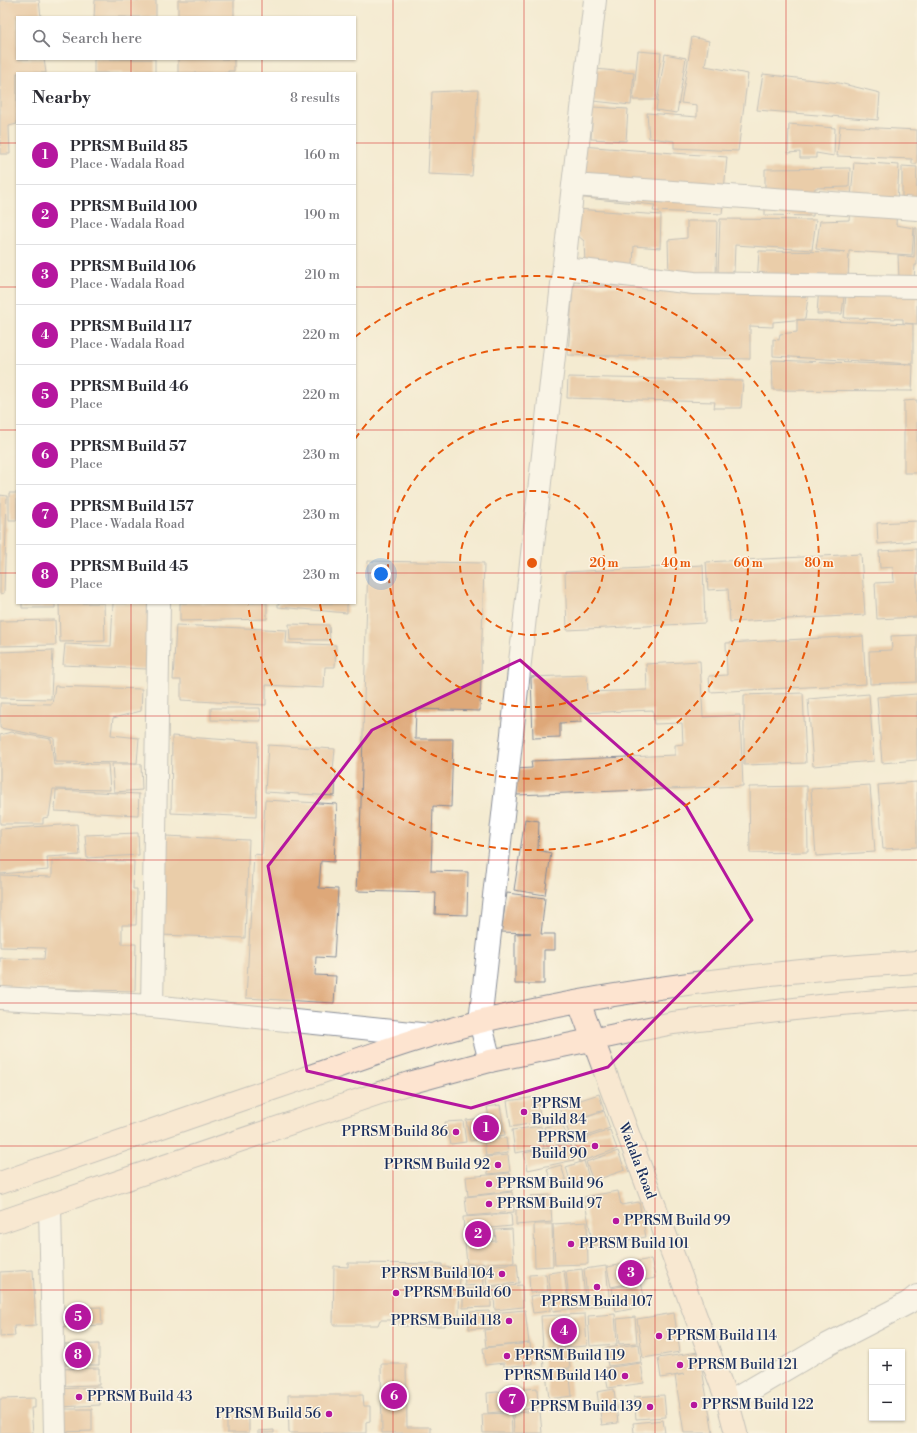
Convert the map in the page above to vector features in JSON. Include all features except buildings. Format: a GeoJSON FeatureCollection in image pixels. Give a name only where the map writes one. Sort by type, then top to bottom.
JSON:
{"type":"FeatureCollection","features":[{"type":"Feature","properties":{"kind":"main road"},"geometry":{"type":"LineString","coordinates":[[0,1183],[184,1118],[430,1035],[480,1022],[578,1002],[685,984],[860,966],[917,962]]}},
{"type":"Feature","properties":{"kind":"main road"},"geometry":{"type":"LineString","coordinates":[[0,1222],[50,1207],[409,1083],[490,1061],[673,1023],[829,1005],[917,998]]}},
{"type":"Feature","properties":{"kind":"main road","name":"Wadala Road"},"geometry":{"type":"LineString","coordinates":[[578,1002],[728,1403],[736,1433]]}},
{"type":"Feature","properties":{"kind":"street"},"geometry":{"type":"LineString","coordinates":[[490,1061],[480,1022],[595,0]]}},
{"type":"Feature","properties":{"kind":"street"},"geometry":{"type":"LineString","coordinates":[[573,185],[917,209]]}},
{"type":"Feature","properties":{"kind":"street"},"geometry":{"type":"LineString","coordinates":[[564,268],[694,283],[917,287]]}},
{"type":"Feature","properties":{"kind":"street"},"geometry":{"type":"LineString","coordinates":[[152,1006],[159,604]]}},
{"type":"Feature","properties":{"kind":"street"},"geometry":{"type":"LineString","coordinates":[[0,998],[152,1006],[430,1035]]}},
{"type":"Feature","properties":{"kind":"street"},"geometry":{"type":"LineString","coordinates":[[50,1207],[55,1433]]}},
{"type":"Feature","properties":{"kind":"street"},"geometry":{"type":"LineString","coordinates":[[728,1403],[825,1346],[908,1303],[917,1296]]}},
{"type":"Feature","properties":{"kind":"highlighted area"},"geometry":{"type":"Polygon","coordinates":[[[520,660],[686,806],[752,920],[608,1067],[471,1108],[307,1071],[268,866],[372,730],[520,660]]]}},
{"type":"Feature","properties":{"kind":"place","name":"PPRSM Build 84"},"geometry":{"type":"Point","coordinates":[524,1112]}},
{"type":"Feature","properties":{"kind":"place","name":"PPRSM Build 85"},"geometry":{"type":"Point","coordinates":[486,1128]}},
{"type":"Feature","properties":{"kind":"place","name":"PPRSM Build 86"},"geometry":{"type":"Point","coordinates":[456,1132]}},
{"type":"Feature","properties":{"kind":"place","name":"PPRSM Build 90"},"geometry":{"type":"Point","coordinates":[595,1146]}},
{"type":"Feature","properties":{"kind":"place","name":"PPRSM Build 92"},"geometry":{"type":"Point","coordinates":[498,1165]}},
{"type":"Feature","properties":{"kind":"place","name":"PPRSM Build 96"},"geometry":{"type":"Point","coordinates":[489,1184]}},
{"type":"Feature","properties":{"kind":"place","name":"PPRSM Build 97"},"geometry":{"type":"Point","coordinates":[489,1204]}},
{"type":"Feature","properties":{"kind":"place","name":"PPRSM Build 99"},"geometry":{"type":"Point","coordinates":[616,1221]}},
{"type":"Feature","properties":{"kind":"place","name":"PPRSM Build 100"},"geometry":{"type":"Point","coordinates":[478,1234]}},
{"type":"Feature","properties":{"kind":"place","name":"PPRSM Build 101"},"geometry":{"type":"Point","coordinates":[571,1244]}},
{"type":"Feature","properties":{"kind":"place","name":"PPRSM Build 106"},"geometry":{"type":"Point","coordinates":[631,1273]}},
{"type":"Feature","properties":{"kind":"place","name":"PPRSM Build 104"},"geometry":{"type":"Point","coordinates":[502,1274]}},
{"type":"Feature","properties":{"kind":"place","name":"PPRSM Build 107"},"geometry":{"type":"Point","coordinates":[597,1287]}},
{"type":"Feature","properties":{"kind":"place","name":"PPRSM Build 60"},"geometry":{"type":"Point","coordinates":[396,1293]}},
{"type":"Feature","properties":{"kind":"place","name":"PPRSM Build 46"},"geometry":{"type":"Point","coordinates":[78,1317]}},
{"type":"Feature","properties":{"kind":"place","name":"PPRSM Build 118"},"geometry":{"type":"Point","coordinates":[509,1321]}},
{"type":"Feature","properties":{"kind":"place","name":"PPRSM Build 117"},"geometry":{"type":"Point","coordinates":[564,1331]}},
{"type":"Feature","properties":{"kind":"place","name":"PPRSM Build 114"},"geometry":{"type":"Point","coordinates":[659,1336]}},
{"type":"Feature","properties":{"kind":"place","name":"PPRSM Build 45"},"geometry":{"type":"Point","coordinates":[78,1355]}},
{"type":"Feature","properties":{"kind":"place","name":"PPRSM Build 119"},"geometry":{"type":"Point","coordinates":[507,1356]}},
{"type":"Feature","properties":{"kind":"place","name":"PPRSM Build 121"},"geometry":{"type":"Point","coordinates":[680,1365]}},
{"type":"Feature","properties":{"kind":"place","name":"PPRSM Build 140"},"geometry":{"type":"Point","coordinates":[625,1376]}},
{"type":"Feature","properties":{"kind":"place","name":"PPRSM Build 57"},"geometry":{"type":"Point","coordinates":[394,1396]}},
{"type":"Feature","properties":{"kind":"place","name":"PPRSM Build 43"},"geometry":{"type":"Point","coordinates":[79,1397]}},
{"type":"Feature","properties":{"kind":"place","name":"PPRSM Build 157"},"geometry":{"type":"Point","coordinates":[512,1400]}},
{"type":"Feature","properties":{"kind":"place","name":"PPRSM Build 122"},"geometry":{"type":"Point","coordinates":[694,1405]}},
{"type":"Feature","properties":{"kind":"place","name":"PPRSM Build 139"},"geometry":{"type":"Point","coordinates":[650,1407]}},
{"type":"Feature","properties":{"kind":"place","name":"PPRSM Build 56"},"geometry":{"type":"Point","coordinates":[329,1414]}}]}
